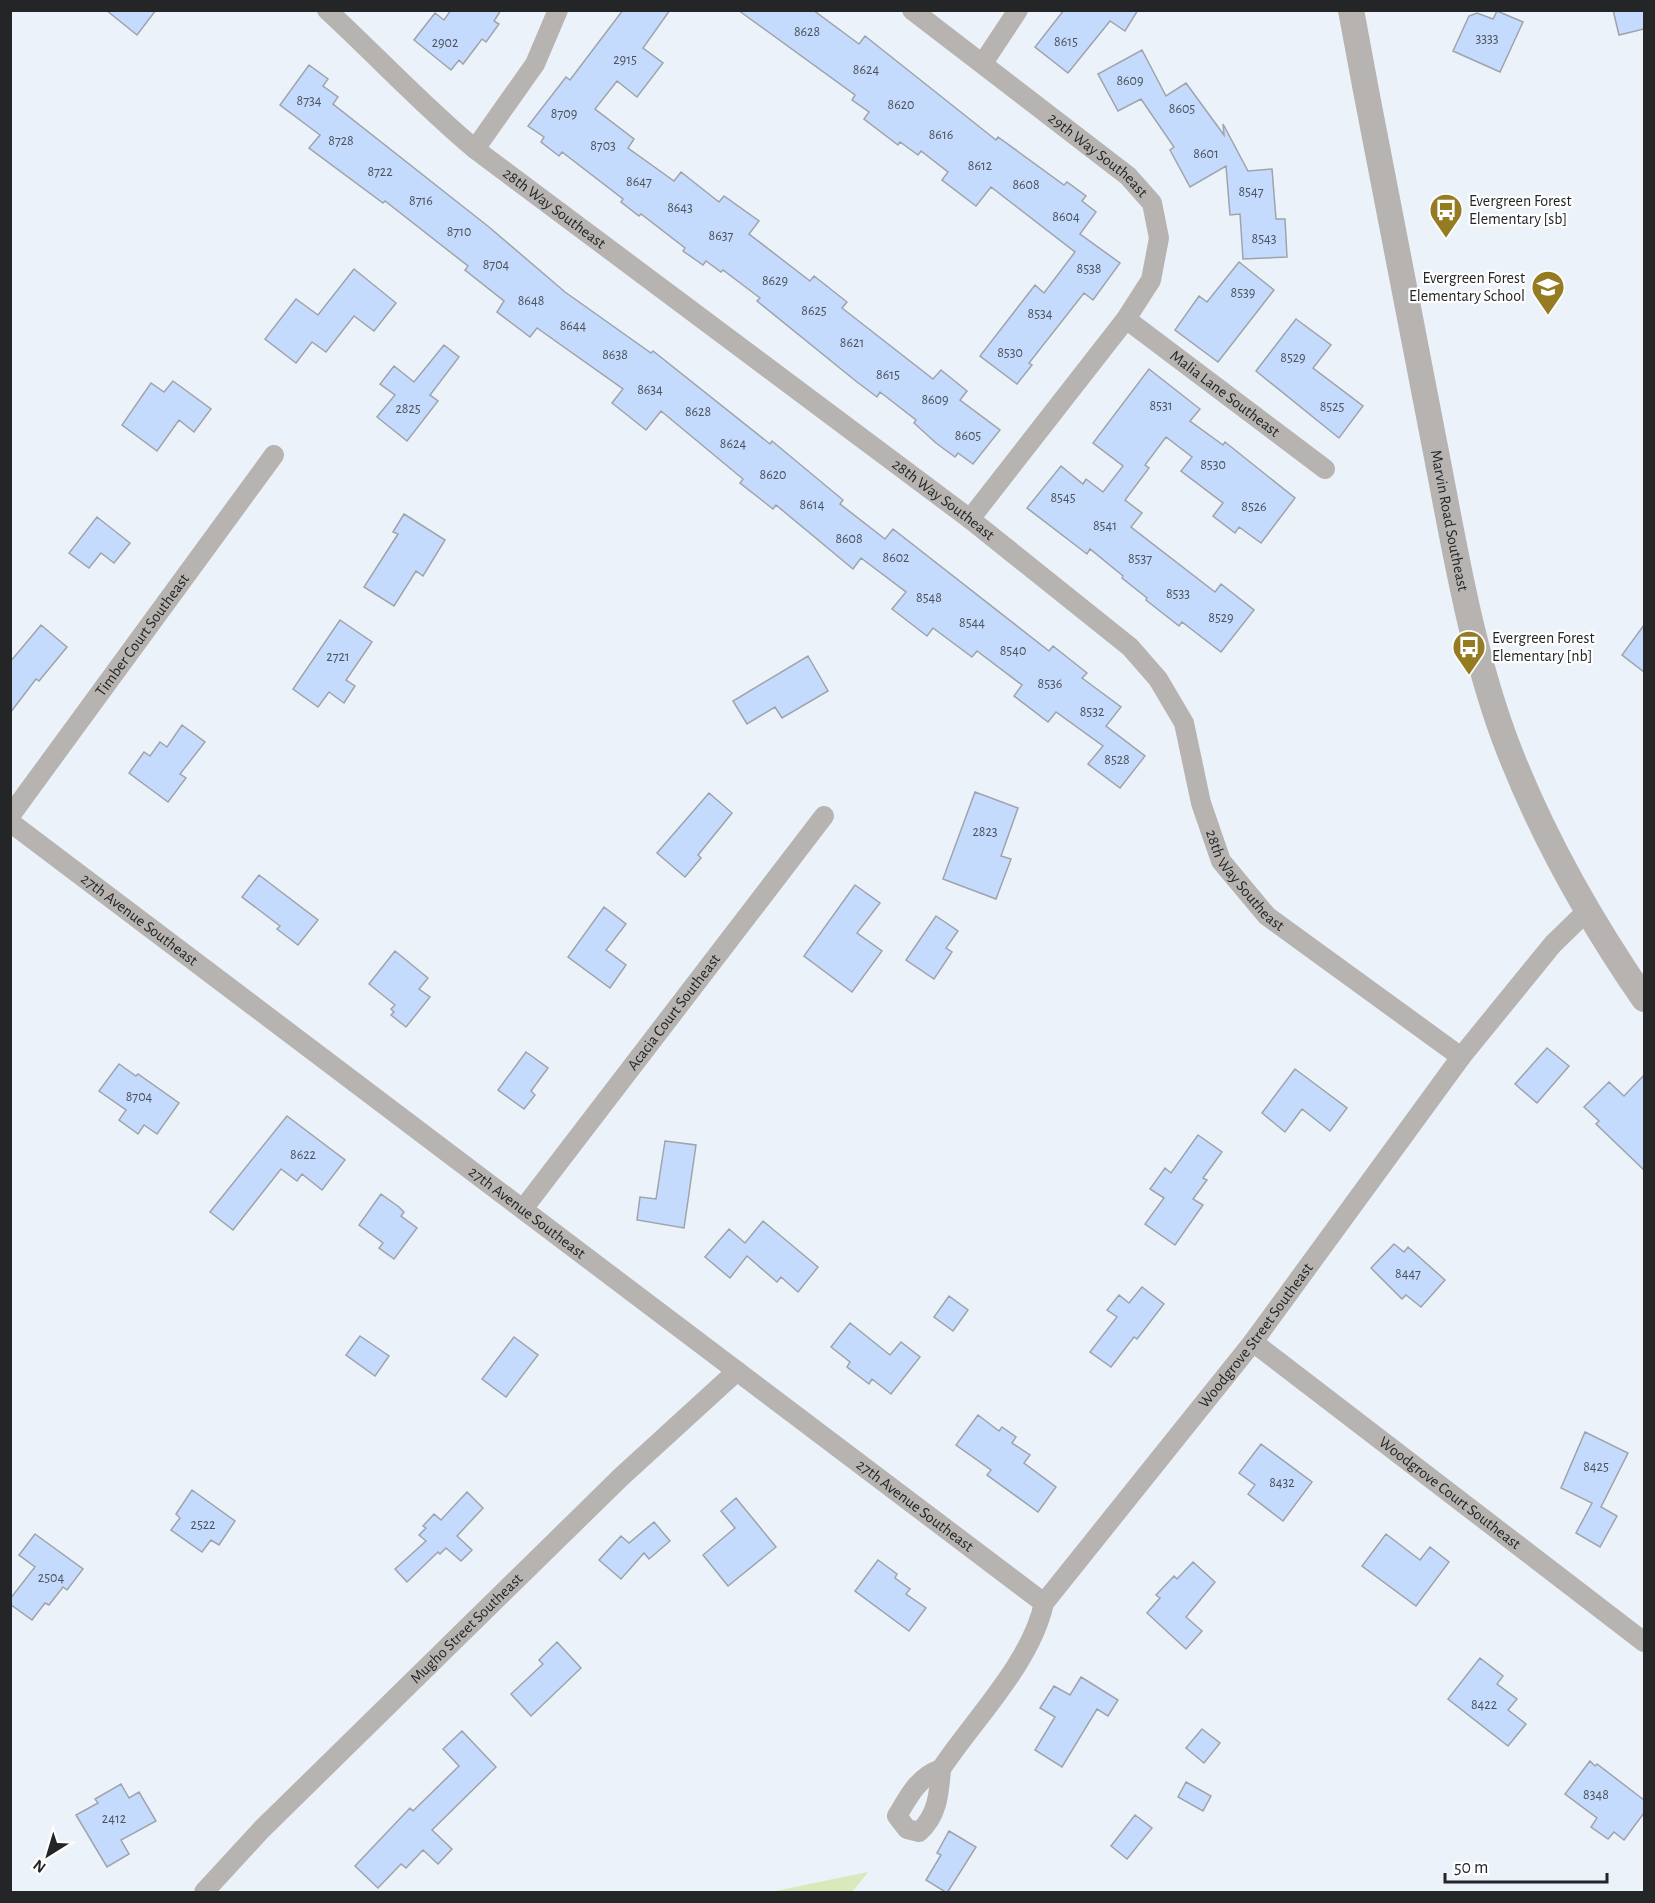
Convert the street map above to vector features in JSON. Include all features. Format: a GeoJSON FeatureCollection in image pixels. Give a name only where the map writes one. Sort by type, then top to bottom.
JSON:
{"type":"FeatureCollection","features":[{"type":"Feature","properties":{"kind":"street","name":"28th Way Southeast"},"geometry":{"type":"LineString","coordinates":[[327,10],[381,60],[433,114],[475,149],[970,519],[1130,647],[1158,679],[1184,723],[1201,803],[1221,861],[1267,916],[1461,1057]]}},
{"type":"Feature","properties":{"kind":"street"},"geometry":{"type":"LineString","coordinates":[[475,149],[535,64],[558,10]]}},
{"type":"Feature","properties":{"kind":"street","name":"29th Way Southeast"},"geometry":{"type":"LineString","coordinates":[[912,10],[1128,176],[1152,203],[1159,238],[1151,280],[1126,319],[970,519]]}},
{"type":"Feature","properties":{"kind":"street"},"geometry":{"type":"LineString","coordinates":[[983,63],[1018,10]]}},
{"type":"Feature","properties":{"kind":"street","name":"Marvin Road Southeast"},"geometry":{"type":"LineString","coordinates":[[1351,10],[1415,348],[1476,642],[1504,737],[1544,826],[1588,910],[1644,999]]}},
{"type":"Feature","properties":{"kind":"street","name":"Malia Lane Southeast"},"geometry":{"type":"LineString","coordinates":[[1126,319],[1325,469]]}},
{"type":"Feature","properties":{"kind":"street","name":"Timber Court Southeast"},"geometry":{"type":"LineString","coordinates":[[10,816],[274,455]]}},
{"type":"Feature","properties":{"kind":"street","name":"Acacia Court Southeast"},"geometry":{"type":"LineString","coordinates":[[523,1209],[824,816]]}},
{"type":"Feature","properties":{"kind":"street","name":"27th Avenue Southeast"},"geometry":{"type":"LineString","coordinates":[[10,822],[1044,1603]]}},
{"type":"Feature","properties":{"kind":"street","name":"Woodgrove Street Southeast"},"geometry":{"type":"LineString","coordinates":[[941,1769],[1017,1664],[1040,1623],[1044,1603],[1254,1342],[1461,1057],[1553,944],[1588,910]]}},
{"type":"Feature","properties":{"kind":"street","name":"Woodgrove Court Southeast"},"geometry":{"type":"LineString","coordinates":[[1254,1342],[1644,1642]]}},
{"type":"Feature","properties":{"kind":"street","name":"Mugho Street Southeast"},"geometry":{"type":"LineString","coordinates":[[204,1893],[262,1829],[621,1477],[737,1371]]}},
{"type":"Feature","properties":{"kind":"green space"},"geometry":{"type":"Polygon","coordinates":[[[868,1872],[852,1892],[770,1892],[868,1872]]]}},
{"type":"Feature","properties":{"kind":"building"},"geometry":{"type":"Polygon","coordinates":[[[106,10],[156,10],[137,35],[106,10]]]}},
{"type":"Feature","properties":{"kind":"building"},"geometry":{"type":"Polygon","coordinates":[[[451,10],[501,10],[494,21],[499,24],[486,42],[482,39],[463,64],[459,60],[451,70],[414,40],[435,13],[444,20],[451,10]]]}},
{"type":"Feature","properties":{"kind":"building"},"geometry":{"type":"Polygon","coordinates":[[[623,10],[670,10],[643,48],[663,63],[637,97],[617,81],[595,109],[634,139],[628,148],[674,181],[681,172],[719,202],[724,196],[759,221],[749,234],[810,281],[814,276],[847,302],[842,308],[933,379],[941,370],[967,391],[960,400],[1000,430],[973,464],[958,453],[955,457],[936,443],[914,423],[916,420],[880,392],[877,397],[857,382],[757,301],[760,298],[723,270],[721,272],[706,261],[703,265],[683,251],[685,248],[641,214],[639,216],[621,202],[623,199],[562,152],[559,156],[541,142],[544,137],[528,126],[566,77],[570,80],[623,10]]]}},
{"type":"Feature","properties":{"kind":"building"},"geometry":{"type":"Polygon","coordinates":[[[738,10],[813,10],[859,44],[865,36],[996,140],[998,137],[1064,185],[1067,182],[1086,196],[1082,201],[1096,212],[1080,234],[1120,263],[1093,300],[1084,293],[1029,363],[1032,365],[1017,384],[980,356],[1035,285],[1044,293],[1075,252],[991,187],[976,206],[942,180],[948,172],[921,151],[918,155],[900,142],[898,145],[864,119],[869,112],[852,100],[855,95],[738,10]]]}},
{"type":"Feature","properties":{"kind":"building"},"geometry":{"type":"Polygon","coordinates":[[[1064,10],[1138,10],[1125,31],[1110,21],[1068,73],[1035,47],[1064,10]]]}},
{"type":"Feature","properties":{"kind":"building"},"geometry":{"type":"Polygon","coordinates":[[[1613,10],[1644,10],[1644,29],[1619,35],[1613,10]]]}},
{"type":"Feature","properties":{"kind":"building"},"geometry":{"type":"Polygon","coordinates":[[[1497,11],[1523,22],[1500,72],[1453,51],[1469,16],[1477,13],[1493,19],[1497,11]]]}},
{"type":"Feature","properties":{"kind":"building"},"geometry":{"type":"Polygon","coordinates":[[[1142,50],[1166,96],[1186,83],[1224,135],[1223,124],[1248,171],[1272,169],[1276,219],[1285,219],[1287,257],[1243,259],[1240,214],[1230,215],[1226,166],[1190,187],[1170,150],[1174,147],[1141,99],[1118,111],[1098,74],[1142,50]]]}},
{"type":"Feature","properties":{"kind":"building"},"geometry":{"type":"Polygon","coordinates":[[[309,65],[328,79],[323,86],[338,97],[333,104],[489,227],[565,292],[651,353],[653,351],[770,444],[772,441],[843,500],[840,504],[885,539],[893,529],[1049,651],[1053,646],[1087,673],[1082,678],[1121,707],[1106,726],[1145,756],[1120,788],[1088,764],[1103,746],[1056,712],[1048,722],[1014,696],[1022,685],[977,651],[972,657],[933,628],[927,636],[892,609],[906,592],[861,558],[853,569],[776,505],[773,509],[740,483],[743,479],[661,411],[646,430],[612,403],[623,389],[537,328],[530,337],[497,312],[504,301],[465,270],[468,266],[385,201],[383,203],[309,148],[320,135],[280,105],[309,65]]]}},
{"type":"Feature","properties":{"kind":"building"},"geometry":{"type":"Polygon","coordinates":[[[1239,262],[1274,290],[1218,362],[1175,330],[1199,296],[1207,302],[1239,262]]]}},
{"type":"Feature","properties":{"kind":"building"},"geometry":{"type":"Polygon","coordinates":[[[354,269],[396,303],[374,331],[354,316],[326,352],[312,342],[296,363],[265,339],[296,299],[318,315],[354,269]]]}},
{"type":"Feature","properties":{"kind":"building"},"geometry":{"type":"Polygon","coordinates":[[[1296,319],[1331,345],[1313,368],[1363,406],[1339,438],[1256,371],[1296,319]]]}},
{"type":"Feature","properties":{"kind":"building"},"geometry":{"type":"Polygon","coordinates":[[[444,345],[459,357],[430,395],[438,401],[407,441],[377,417],[395,395],[380,384],[394,366],[414,382],[444,345]]]}},
{"type":"Feature","properties":{"kind":"building"},"geometry":{"type":"Polygon","coordinates":[[[1149,369],[1200,409],[1190,421],[1223,445],[1225,442],[1295,498],[1261,543],[1239,527],[1235,533],[1213,516],[1223,503],[1181,471],[1192,457],[1166,437],[1145,465],[1149,468],[1125,500],[1142,513],[1131,527],[1215,592],[1221,584],[1254,610],[1221,652],[1182,622],[1179,626],[1146,600],[1147,598],[1122,578],[1123,576],[1090,549],[1087,554],[1027,508],[1061,466],[1083,484],[1086,479],[1103,492],[1123,466],[1093,443],[1149,369]]]}},
{"type":"Feature","properties":{"kind":"building"},"geometry":{"type":"Polygon","coordinates":[[[173,381],[211,409],[194,432],[179,420],[157,451],[122,425],[151,383],[164,392],[173,381]]]}},
{"type":"Feature","properties":{"kind":"building"},"geometry":{"type":"Polygon","coordinates":[[[404,514],[445,540],[423,576],[416,571],[394,606],[364,587],[398,534],[393,532],[404,514]]]}},
{"type":"Feature","properties":{"kind":"building"},"geometry":{"type":"Polygon","coordinates":[[[97,517],[130,543],[114,563],[101,553],[89,568],[69,553],[97,517]]]}},
{"type":"Feature","properties":{"kind":"building"},"geometry":{"type":"Polygon","coordinates":[[[340,620],[372,642],[346,680],[355,686],[344,703],[329,692],[318,707],[293,689],[340,620]]]}},
{"type":"Feature","properties":{"kind":"building"},"geometry":{"type":"Polygon","coordinates":[[[41,625],[67,647],[39,681],[36,679],[10,713],[10,662],[41,625]]]}},
{"type":"Feature","properties":{"kind":"building"},"geometry":{"type":"Polygon","coordinates":[[[1644,625],[1644,672],[1622,655],[1644,625]]]}},
{"type":"Feature","properties":{"kind":"building"},"geometry":{"type":"Polygon","coordinates":[[[808,656],[828,691],[782,718],[775,707],[747,724],[733,701],[808,656]]]}},
{"type":"Feature","properties":{"kind":"building"},"geometry":{"type":"Polygon","coordinates":[[[182,725],[205,742],[180,774],[186,778],[168,802],[129,773],[144,752],[150,756],[160,742],[167,747],[182,725]]]}},
{"type":"Feature","properties":{"kind":"building"},"geometry":{"type":"Polygon","coordinates":[[[975,792],[1018,808],[1001,856],[1011,859],[996,899],[943,879],[975,792]]]}},
{"type":"Feature","properties":{"kind":"building"},"geometry":{"type":"Polygon","coordinates":[[[709,793],[732,813],[698,855],[701,858],[685,877],[657,853],[709,793]]]}},
{"type":"Feature","properties":{"kind":"building"},"geometry":{"type":"Polygon","coordinates":[[[259,875],[318,920],[298,945],[277,929],[280,926],[242,897],[259,875]]]}},
{"type":"Feature","properties":{"kind":"building"},"geometry":{"type":"Polygon","coordinates":[[[855,885],[880,903],[857,933],[882,951],[852,992],[804,956],[855,885]]]}},
{"type":"Feature","properties":{"kind":"building"},"geometry":{"type":"Polygon","coordinates":[[[604,907],[626,924],[606,950],[626,965],[610,988],[568,957],[604,907]]]}},
{"type":"Feature","properties":{"kind":"building"},"geometry":{"type":"Polygon","coordinates":[[[936,916],[958,931],[946,948],[952,952],[934,979],[906,960],[936,916]]]}},
{"type":"Feature","properties":{"kind":"building"},"geometry":{"type":"Polygon","coordinates":[[[395,951],[428,978],[419,989],[430,997],[406,1027],[391,1015],[394,1012],[391,1009],[395,1005],[369,984],[395,951]]]}},
{"type":"Feature","properties":{"kind":"building"},"geometry":{"type":"Polygon","coordinates":[[[1547,1048],[1569,1066],[1537,1103],[1515,1084],[1547,1048]]]}},
{"type":"Feature","properties":{"kind":"building"},"geometry":{"type":"Polygon","coordinates":[[[526,1052],[548,1068],[531,1091],[535,1095],[524,1109],[498,1090],[526,1052]]]}},
{"type":"Feature","properties":{"kind":"building"},"geometry":{"type":"Polygon","coordinates":[[[119,1064],[136,1076],[138,1074],[179,1103],[157,1134],[144,1125],[138,1134],[119,1120],[126,1110],[99,1091],[119,1064]]]}},
{"type":"Feature","properties":{"kind":"building"},"geometry":{"type":"Polygon","coordinates":[[[1295,1069],[1347,1108],[1330,1131],[1302,1109],[1285,1132],[1262,1113],[1295,1069]]]}},
{"type":"Feature","properties":{"kind":"building"},"geometry":{"type":"Polygon","coordinates":[[[1644,1075],[1644,1170],[1596,1124],[1599,1121],[1584,1107],[1609,1082],[1624,1096],[1644,1075]]]}},
{"type":"Feature","properties":{"kind":"building"},"geometry":{"type":"Polygon","coordinates":[[[287,1116],[345,1160],[322,1190],[302,1174],[297,1181],[281,1169],[233,1230],[210,1212],[287,1116]]]}},
{"type":"Feature","properties":{"kind":"building"},"geometry":{"type":"Polygon","coordinates":[[[1198,1135],[1222,1152],[1203,1178],[1207,1180],[1193,1199],[1203,1205],[1175,1245],[1145,1224],[1164,1198],[1150,1189],[1165,1168],[1171,1173],[1198,1135]]]}},
{"type":"Feature","properties":{"kind":"building"},"geometry":{"type":"Polygon","coordinates":[[[665,1141],[696,1145],[684,1228],[637,1220],[640,1197],[656,1199],[665,1141]]]}},
{"type":"Feature","properties":{"kind":"building"},"geometry":{"type":"Polygon","coordinates":[[[381,1194],[399,1207],[404,1212],[401,1216],[417,1228],[394,1259],[379,1248],[383,1243],[359,1225],[381,1194]]]}},
{"type":"Feature","properties":{"kind":"building"},"geometry":{"type":"Polygon","coordinates":[[[763,1221],[818,1267],[798,1292],[781,1277],[777,1282],[747,1256],[730,1278],[705,1257],[729,1229],[745,1243],[763,1221]]]}},
{"type":"Feature","properties":{"kind":"building"},"geometry":{"type":"Polygon","coordinates":[[[1394,1244],[1404,1252],[1408,1247],[1445,1280],[1421,1307],[1406,1295],[1402,1299],[1371,1268],[1394,1244]]]}},
{"type":"Feature","properties":{"kind":"building"},"geometry":{"type":"Polygon","coordinates":[[[1142,1287],[1164,1304],[1137,1339],[1134,1337],[1111,1367],[1090,1352],[1117,1317],[1107,1310],[1119,1295],[1129,1303],[1142,1287]]]}},
{"type":"Feature","properties":{"kind":"building"},"geometry":{"type":"Polygon","coordinates":[[[949,1296],[968,1310],[953,1331],[934,1317],[949,1296]]]}},
{"type":"Feature","properties":{"kind":"building"},"geometry":{"type":"Polygon","coordinates":[[[850,1323],[890,1355],[901,1342],[920,1357],[891,1394],[872,1379],[869,1384],[847,1367],[850,1362],[831,1347],[850,1323]]]}},
{"type":"Feature","properties":{"kind":"building"},"geometry":{"type":"Polygon","coordinates":[[[360,1336],[389,1356],[375,1376],[346,1355],[360,1336]]]}},
{"type":"Feature","properties":{"kind":"building"},"geometry":{"type":"Polygon","coordinates":[[[514,1337],[538,1355],[506,1397],[482,1379],[514,1337]]]}},
{"type":"Feature","properties":{"kind":"building"},"geometry":{"type":"Polygon","coordinates":[[[978,1415],[999,1431],[1002,1427],[1016,1437],[1012,1443],[1030,1455],[1024,1463],[1056,1487],[1038,1512],[987,1475],[991,1470],[956,1445],[978,1415]]]}},
{"type":"Feature","properties":{"kind":"building"},"geometry":{"type":"Polygon","coordinates":[[[1585,1432],[1628,1453],[1601,1507],[1617,1516],[1600,1547],[1576,1533],[1592,1503],[1561,1488],[1585,1432]]]}},
{"type":"Feature","properties":{"kind":"building"},"geometry":{"type":"Polygon","coordinates":[[[1261,1444],[1312,1482],[1283,1521],[1248,1494],[1255,1485],[1239,1473],[1261,1444]]]}},
{"type":"Feature","properties":{"kind":"building"},"geometry":{"type":"Polygon","coordinates":[[[192,1490],[235,1521],[219,1545],[211,1540],[202,1552],[171,1530],[180,1518],[176,1514],[192,1490]]]}},
{"type":"Feature","properties":{"kind":"building"},"geometry":{"type":"Polygon","coordinates":[[[467,1492],[483,1508],[457,1536],[472,1550],[461,1561],[446,1548],[440,1554],[438,1552],[407,1582],[395,1569],[426,1541],[419,1535],[426,1528],[423,1526],[434,1514],[441,1520],[467,1492]]]}},
{"type":"Feature","properties":{"kind":"building"},"geometry":{"type":"Polygon","coordinates":[[[736,1498],[776,1547],[728,1586],[703,1555],[735,1528],[721,1511],[736,1498]]]}},
{"type":"Feature","properties":{"kind":"building"},"geometry":{"type":"Polygon","coordinates":[[[654,1522],[670,1541],[649,1559],[644,1553],[621,1579],[599,1560],[621,1536],[629,1543],[654,1522]]]}},
{"type":"Feature","properties":{"kind":"building"},"geometry":{"type":"Polygon","coordinates":[[[35,1534],[83,1569],[67,1590],[63,1587],[49,1605],[45,1603],[32,1620],[10,1604],[10,1599],[35,1567],[19,1555],[35,1534]]]}},
{"type":"Feature","properties":{"kind":"building"},"geometry":{"type":"Polygon","coordinates":[[[1386,1534],[1420,1560],[1430,1547],[1449,1562],[1416,1606],[1362,1566],[1386,1534]]]}},
{"type":"Feature","properties":{"kind":"building"},"geometry":{"type":"Polygon","coordinates":[[[878,1560],[897,1574],[895,1578],[910,1589],[906,1594],[926,1608],[909,1631],[855,1591],[878,1560]]]}},
{"type":"Feature","properties":{"kind":"building"},"geometry":{"type":"Polygon","coordinates":[[[1193,1562],[1215,1582],[1186,1617],[1202,1631],[1186,1649],[1147,1613],[1160,1598],[1156,1595],[1174,1576],[1177,1579],[1193,1562]]]}},
{"type":"Feature","properties":{"kind":"building"},"geometry":{"type":"Polygon","coordinates":[[[557,1642],[581,1668],[531,1716],[511,1694],[543,1664],[539,1660],[557,1642]]]}},
{"type":"Feature","properties":{"kind":"building"},"geometry":{"type":"Polygon","coordinates":[[[1480,1658],[1503,1676],[1497,1684],[1517,1699],[1508,1710],[1526,1724],[1508,1746],[1448,1699],[1480,1658]]]}},
{"type":"Feature","properties":{"kind":"building"},"geometry":{"type":"Polygon","coordinates":[[[1081,1677],[1118,1700],[1108,1716],[1097,1709],[1062,1767],[1035,1750],[1055,1717],[1040,1708],[1054,1686],[1070,1695],[1081,1677]]]}},
{"type":"Feature","properties":{"kind":"building"},"geometry":{"type":"Polygon","coordinates":[[[1202,1729],[1220,1743],[1204,1763],[1186,1748],[1202,1729]]]}},
{"type":"Feature","properties":{"kind":"building"},"geometry":{"type":"Polygon","coordinates":[[[462,1731],[496,1767],[432,1830],[452,1849],[438,1864],[423,1850],[406,1868],[401,1864],[378,1888],[355,1866],[410,1808],[413,1811],[459,1766],[443,1749],[462,1731]]]}},
{"type":"Feature","properties":{"kind":"building"},"geometry":{"type":"Polygon","coordinates":[[[1590,1761],[1644,1800],[1644,1813],[1624,1840],[1614,1832],[1608,1839],[1591,1827],[1597,1818],[1565,1794],[1590,1761]]]}},
{"type":"Feature","properties":{"kind":"building"},"geometry":{"type":"Polygon","coordinates":[[[1186,1782],[1211,1796],[1203,1811],[1178,1797],[1186,1782]]]}},
{"type":"Feature","properties":{"kind":"building"},"geometry":{"type":"Polygon","coordinates":[[[121,1784],[129,1798],[139,1792],[156,1821],[121,1840],[129,1854],[107,1867],[76,1815],[98,1803],[95,1799],[121,1784]]]}},
{"type":"Feature","properties":{"kind":"building"},"geometry":{"type":"Polygon","coordinates":[[[1135,1815],[1152,1828],[1127,1859],[1111,1846],[1135,1815]]]}},
{"type":"Feature","properties":{"kind":"building"},"geometry":{"type":"Polygon","coordinates":[[[949,1831],[976,1847],[947,1893],[926,1880],[941,1855],[937,1853],[949,1831]]]}},
{"type":"Feature","properties":{"kind":"place","name":"Evergreen Forest Elementary [sb]"},"geometry":{"type":"Point","coordinates":[1446,239]}},
{"type":"Feature","properties":{"kind":"place","name":"Evergreen Forest Elementary School"},"geometry":{"type":"Point","coordinates":[1548,316]}},
{"type":"Feature","properties":{"kind":"place","name":"Evergreen Forest Elementary [nb]"},"geometry":{"type":"Point","coordinates":[1469,676]}}]}
